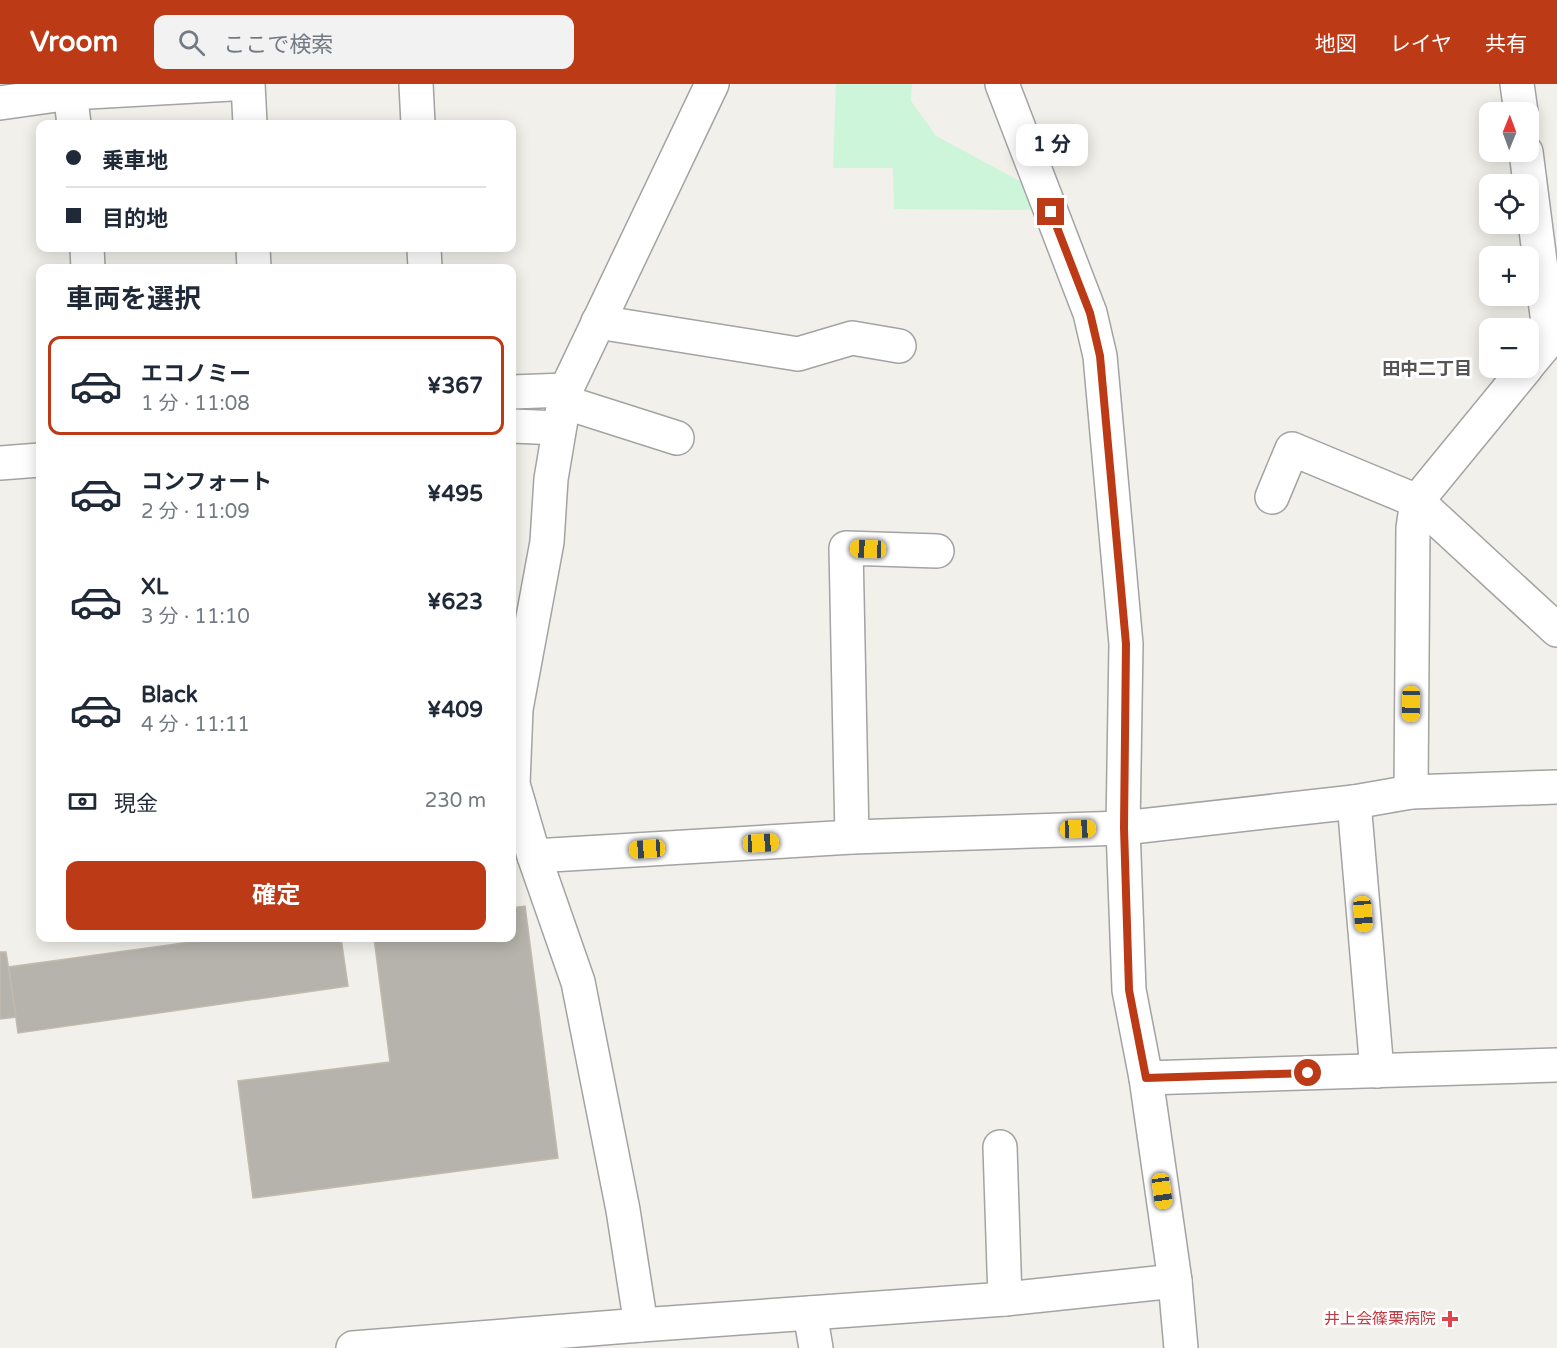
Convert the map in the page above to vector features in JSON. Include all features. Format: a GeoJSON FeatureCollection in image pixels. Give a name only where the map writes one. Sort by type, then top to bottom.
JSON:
{"type":"FeatureCollection","features":[{"type":"Feature","properties":{"kind":"street"},"geometry":{"type":"LineString","coordinates":[[0,103],[72,100],[231,84]]}},
{"type":"Feature","properties":{"kind":"street"},"geometry":{"type":"LineString","coordinates":[[248,84],[250,120]]}},
{"type":"Feature","properties":{"kind":"street"},"geometry":{"type":"LineString","coordinates":[[416,84],[418,120]]}},
{"type":"Feature","properties":{"kind":"street"},"geometry":{"type":"LineString","coordinates":[[516,709],[547,542],[551,479],[563,407],[598,322],[712,84]]}},
{"type":"Feature","properties":{"kind":"street"},"geometry":{"type":"LineString","coordinates":[[1002,84],[1090,313],[1100,356],[1126,644],[1124,828],[1129,990],[1146,1078],[1175,1281],[1181,1348]]}},
{"type":"Feature","properties":{"kind":"street"},"geometry":{"type":"LineString","coordinates":[[1517,84],[1520,102]]}},
{"type":"Feature","properties":{"kind":"street"},"geometry":{"type":"LineString","coordinates":[[1527,162],[1550,339],[1539,352]]}},
{"type":"Feature","properties":{"kind":"street"},"geometry":{"type":"LineString","coordinates":[[598,322],[798,354],[852,338],[899,346]]}},
{"type":"Feature","properties":{"kind":"street"},"geometry":{"type":"LineString","coordinates":[[1411,792],[1413,528],[1417,501],[1517,378]]}},
{"type":"Feature","properties":{"kind":"street"},"geometry":{"type":"LineString","coordinates":[[516,393],[677,438]]}},
{"type":"Feature","properties":{"kind":"street"},"geometry":{"type":"LineString","coordinates":[[516,425],[563,407]]}},
{"type":"Feature","properties":{"kind":"street"},"geometry":{"type":"LineString","coordinates":[[1272,497],[1292,449],[1417,501],[1557,630]]}},
{"type":"Feature","properties":{"kind":"street"},"geometry":{"type":"LineString","coordinates":[[0,464],[36,460]]}},
{"type":"Feature","properties":{"kind":"street"},"geometry":{"type":"LineString","coordinates":[[852,837],[846,548],[937,551]]}},
{"type":"Feature","properties":{"kind":"street"},"geometry":{"type":"LineString","coordinates":[[534,856],[852,837],[1124,828],[1354,802],[1411,792],[1557,787]]}},
{"type":"Feature","properties":{"kind":"street"},"geometry":{"type":"LineString","coordinates":[[516,794],[534,856],[578,982],[623,1210],[641,1325]]}},
{"type":"Feature","properties":{"kind":"street"},"geometry":{"type":"LineString","coordinates":[[1354,802],[1377,1071]]}},
{"type":"Feature","properties":{"kind":"street"},"geometry":{"type":"LineString","coordinates":[[1146,1078],[1557,1065]]}},
{"type":"Feature","properties":{"kind":"street"},"geometry":{"type":"LineString","coordinates":[[1000,1147],[1005,1299]]}},
{"type":"Feature","properties":{"kind":"street"},"geometry":{"type":"LineString","coordinates":[[353,1348],[1005,1299],[1175,1281]]}},
{"type":"Feature","properties":{"kind":"street"},"geometry":{"type":"LineString","coordinates":[[810,1313],[816,1348]]}},
{"type":"Feature","properties":{"kind":"green space"},"geometry":{"type":"Polygon","coordinates":[[[836,84],[912,84],[911,101],[936,136],[1029,186],[1031,210],[894,209],[893,168],[833,168],[836,84]]]}},
{"type":"Feature","properties":{"kind":"building"},"geometry":{"type":"Polygon","coordinates":[[[525,906],[558,1158],[253,1198],[238,1081],[390,1062],[375,942],[516,942],[516,907],[525,906]]]}},
{"type":"Feature","properties":{"kind":"building"},"geometry":{"type":"Polygon","coordinates":[[[191,942],[342,942],[348,986],[18,1033],[9,967],[191,942]]]}},
{"type":"Feature","properties":{"kind":"building"},"geometry":{"type":"Polygon","coordinates":[[[0,952],[6,952],[16,1017],[0,1019],[0,952]]]}},
{"type":"Feature","properties":{"kind":"place","name":"井上会篠栗病院"},"geometry":{"type":"Point","coordinates":[1450,1319]}},
{"type":"Feature","properties":{"kind":"district","name":"田中二丁目"},"geometry":{"type":"Point","coordinates":[1427,369]}},
{"type":"Feature","properties":{"kind":"route"},"geometry":{"type":"LineString","coordinates":[[1051,212],[1090,313],[1100,356],[1123,587],[1126,644],[1124,828],[1129,990],[1146,1078],[1308,1073]]}}]}
